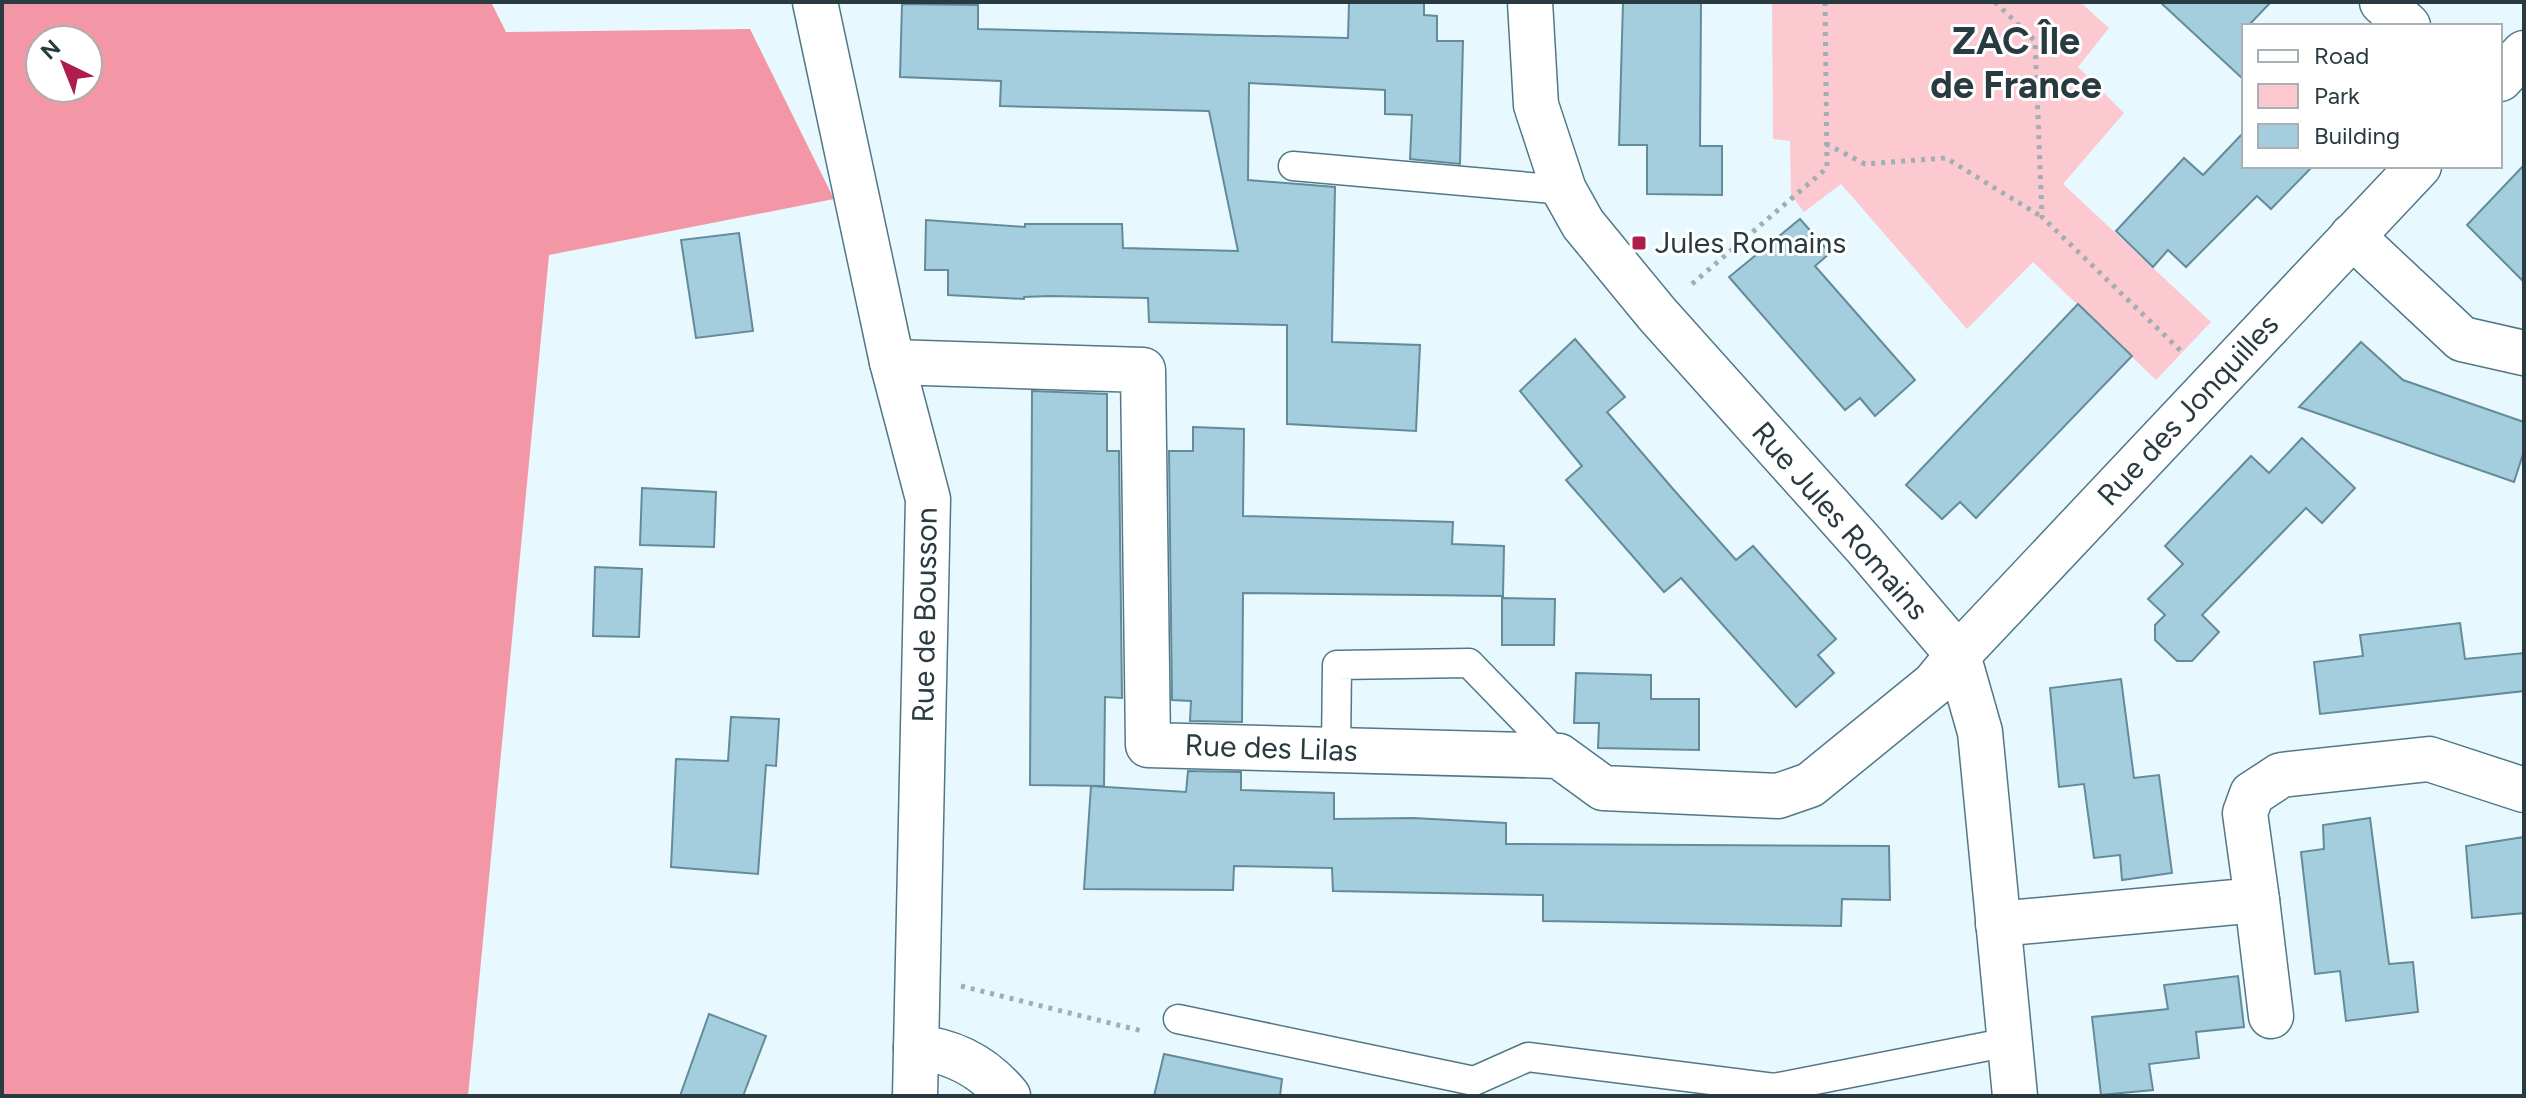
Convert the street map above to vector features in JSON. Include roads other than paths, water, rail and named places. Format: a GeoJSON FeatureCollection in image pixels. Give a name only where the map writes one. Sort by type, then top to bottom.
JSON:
{"type":"FeatureCollection","features":[{"type":"Feature","properties":{"kind":"street","name":"Rue de Bousson"},"geometry":{"type":"LineString","coordinates":[[815,2],[892,362],[928,499],[915,1096]]}},
{"type":"Feature","properties":{"kind":"street","name":"Rue Jules Romains"},"geometry":{"type":"LineString","coordinates":[[1530,2],[1536,105],[1564,190],[1583,224],[1657,314],[1865,546],[1958,655],[1980,732],[2015,1096]]}},
{"type":"Feature","properties":{"kind":"street"},"geometry":{"type":"LineString","coordinates":[[2382,2],[2406,24]]}},
{"type":"Feature","properties":{"kind":"street"},"geometry":{"type":"LineString","coordinates":[[2502,77],[2524,53]]}},
{"type":"Feature","properties":{"kind":"street","name":"Rue des Jonquilles"},"geometry":{"type":"LineString","coordinates":[[1958,655],[2417,168]]}},
{"type":"Feature","properties":{"kind":"street"},"geometry":{"type":"LineString","coordinates":[[2352,236],[2462,339],[2524,353]]}},
{"type":"Feature","properties":{"kind":"street","name":"Rue des Lilas"},"geometry":{"type":"LineString","coordinates":[[892,362],[1143,370],[1148,745],[1559,756]]}},
{"type":"Feature","properties":{"kind":"street"},"geometry":{"type":"LineString","coordinates":[[1559,756],[1603,788],[1778,796],[1810,785],[1934,684],[1958,655]]}},
{"type":"Feature","properties":{"kind":"street"},"geometry":{"type":"LineString","coordinates":[[2271,1016],[2245,813],[2252,794],[2281,775],[2429,759],[2524,790]]}},
{"type":"Feature","properties":{"kind":"street"},"geometry":{"type":"LineString","coordinates":[[1998,924],[2257,900]]}},
{"type":"Feature","properties":{"kind":"street"},"geometry":{"type":"LineString","coordinates":[[916,1047],[941,1049],[991,1076],[1008,1096]]}},
{"type":"Feature","properties":{"kind":"lane"},"geometry":{"type":"LineString","coordinates":[[1293,166],[1564,190]]}},
{"type":"Feature","properties":{"kind":"lane"},"geometry":{"type":"LineString","coordinates":[[1336,750],[1337,665],[1469,663],[1559,756]]}},
{"type":"Feature","properties":{"kind":"lane"},"geometry":{"type":"LineString","coordinates":[[1178,1019],[1474,1081],[1528,1057],[1774,1088],[2009,1042]]}},
{"type":"Feature","properties":{"kind":"place","name":"Jules Romains"},"geometry":{"type":"Point","coordinates":[1639,243]}},
{"type":"Feature","properties":{"kind":"district","name":"ZAC Île de France"},"geometry":{"type":"Point","coordinates":[2016,63]}}]}
